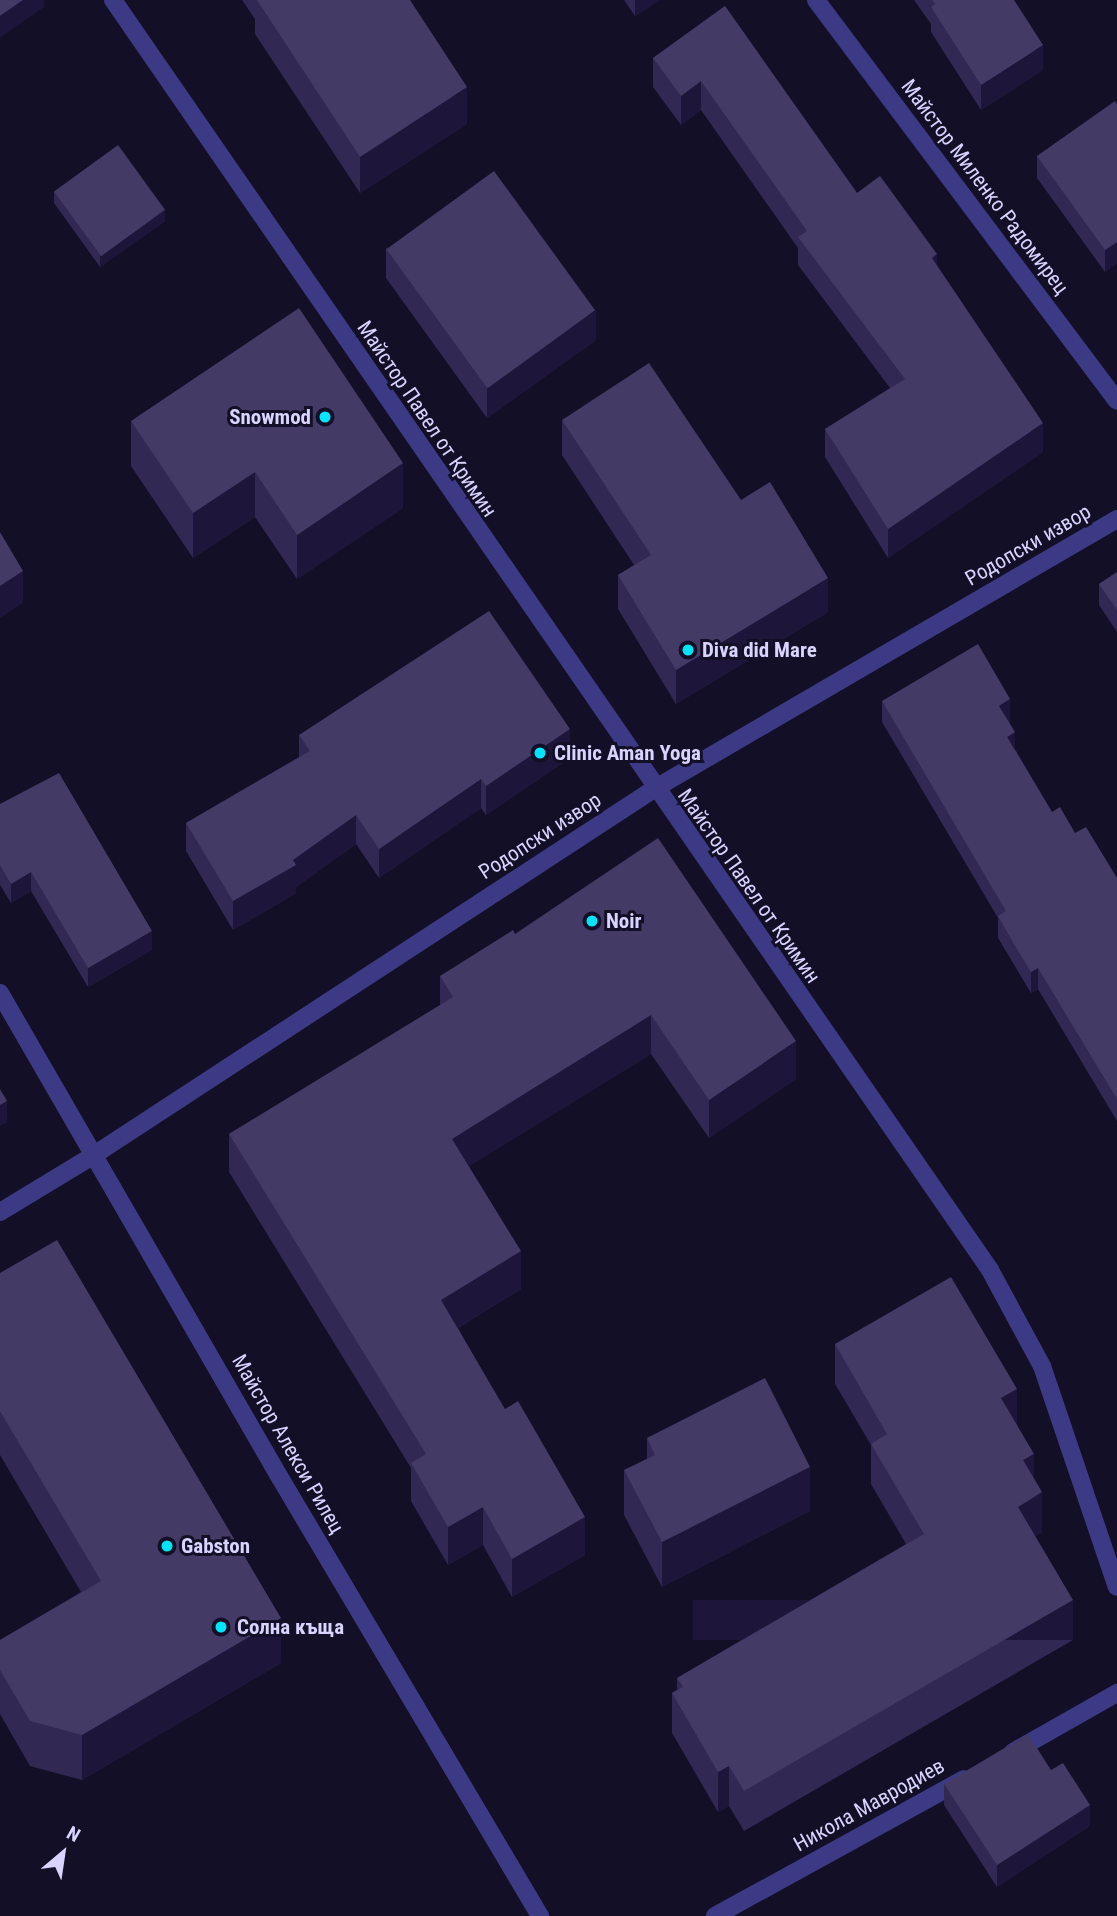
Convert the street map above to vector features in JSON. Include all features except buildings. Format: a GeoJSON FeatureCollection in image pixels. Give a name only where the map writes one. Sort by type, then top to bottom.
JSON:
{"type":"FeatureCollection","features":[{"type":"Feature","properties":{"kind":"street","name":"Майстор Павел от Кримин"},"geometry":{"type":"LineString","coordinates":[[113,0],[654,789],[990,1270],[1042,1366],[1117,1587]]}},
{"type":"Feature","properties":{"kind":"street","name":"Майстор Миленко Радомирец"},"geometry":{"type":"LineString","coordinates":[[816,0],[1117,401]]}},
{"type":"Feature","properties":{"kind":"street","name":"Родопски извор"},"geometry":{"type":"LineString","coordinates":[[0,1212],[94,1155],[654,789],[1117,519]]}},
{"type":"Feature","properties":{"kind":"street","name":"Майстор Алекси Рилец"},"geometry":{"type":"LineString","coordinates":[[0,993],[279,1476],[540,1916]]}},
{"type":"Feature","properties":{"kind":"street","name":"Никола Мавродиев"},"geometry":{"type":"LineString","coordinates":[[715,1916],[1117,1693]]}},
{"type":"Feature","properties":{"kind":"place","name":"Snowmod"},"geometry":{"type":"Point","coordinates":[325,417]}},
{"type":"Feature","properties":{"kind":"place","name":"Diva did Mare"},"geometry":{"type":"Point","coordinates":[688,650]}},
{"type":"Feature","properties":{"kind":"place","name":"Clinic Aman Yoga"},"geometry":{"type":"Point","coordinates":[540,753]}},
{"type":"Feature","properties":{"kind":"place","name":"Noir"},"geometry":{"type":"Point","coordinates":[592,921]}},
{"type":"Feature","properties":{"kind":"place","name":"Gabston"},"geometry":{"type":"Point","coordinates":[167,1546]}},
{"type":"Feature","properties":{"kind":"place","name":"Солна къща"},"geometry":{"type":"Point","coordinates":[221,1627]}}]}
